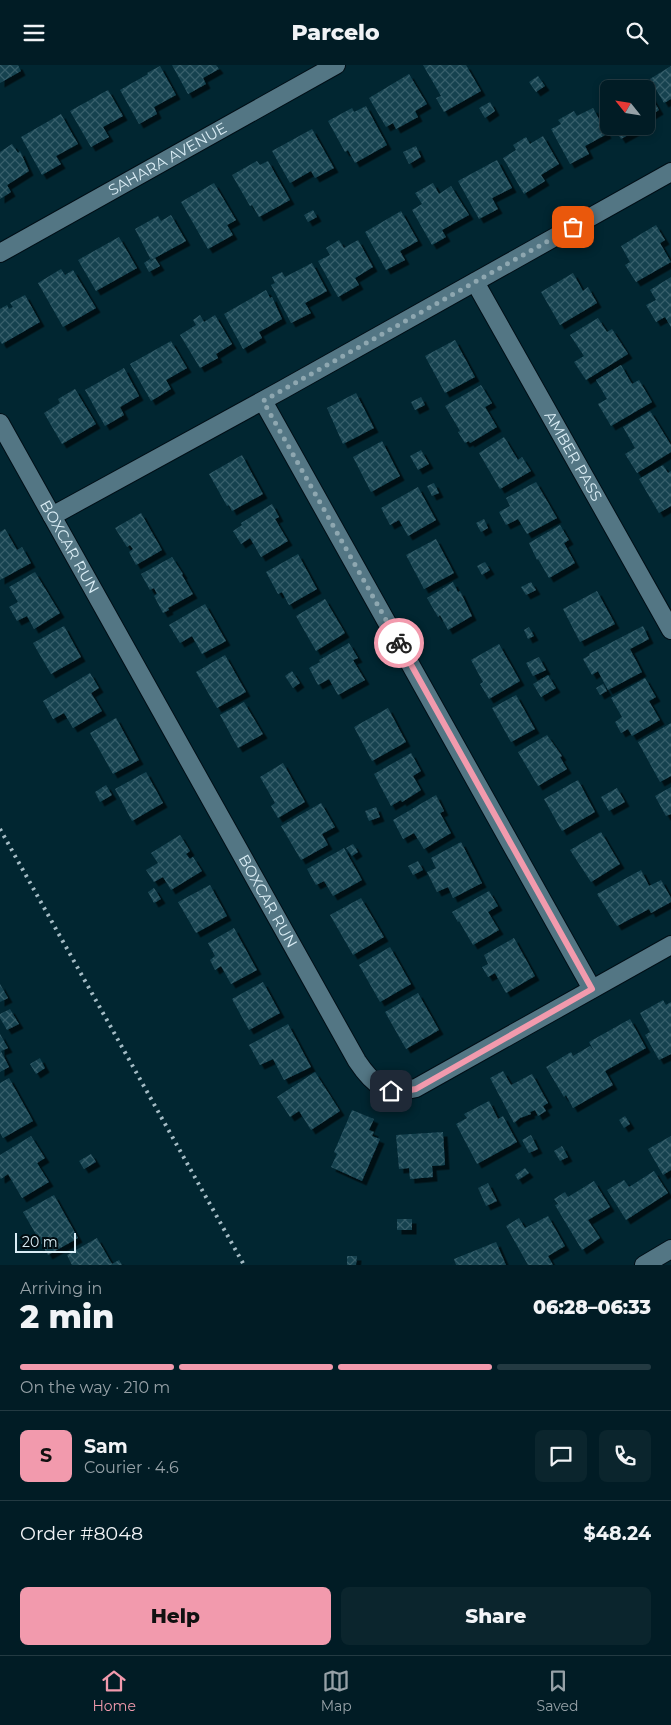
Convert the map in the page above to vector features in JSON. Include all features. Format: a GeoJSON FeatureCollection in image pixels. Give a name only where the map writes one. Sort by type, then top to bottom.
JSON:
{"type":"FeatureCollection","features":[{"type":"Feature","properties":{"kind":"street","name":"SAHARA AVENUE"},"geometry":{"type":"LineString","coordinates":[[0,253],[336,65]]}},
{"type":"Feature","properties":{"kind":"street"},"geometry":{"type":"LineString","coordinates":[[52,516],[263,401],[671,172]]}},
{"type":"Feature","properties":{"kind":"street","name":"AMBER PASS"},"geometry":{"type":"LineString","coordinates":[[475,282],[671,631]]}},
{"type":"Feature","properties":{"kind":"street"},"geometry":{"type":"LineString","coordinates":[[263,401],[592,989]]}},
{"type":"Feature","properties":{"kind":"street","name":"BOXCAR RUN"},"geometry":{"type":"LineString","coordinates":[[0,423],[352,1052],[367,1075],[381,1087],[391,1091],[416,1089],[671,945]]}},
{"type":"Feature","properties":{"kind":"street"},"geometry":{"type":"LineString","coordinates":[[644,1265],[671,1249]]}},
{"type":"Feature","properties":{"kind":"building"},"geometry":{"type":"Polygon","coordinates":[[[0,65],[18,65],[21,71],[0,83],[0,65]]]}},
{"type":"Feature","properties":{"kind":"building"},"geometry":{"type":"Polygon","coordinates":[[[172,65],[216,65],[219,69],[203,78],[206,84],[188,94],[172,65]]]}},
{"type":"Feature","properties":{"kind":"building"},"geometry":{"type":"Polygon","coordinates":[[[423,65],[466,65],[481,91],[444,112],[436,98],[441,96],[423,65]]]}},
{"type":"Feature","properties":{"kind":"building"},"geometry":{"type":"Polygon","coordinates":[[[160,66],[176,95],[154,107],[157,114],[139,124],[120,90],[160,66]]]}},
{"type":"Feature","properties":{"kind":"building"},"geometry":{"type":"Polygon","coordinates":[[[671,66],[671,99],[664,103],[655,88],[655,80],[650,79],[671,66]]]}},
{"type":"Feature","properties":{"kind":"building"},"geometry":{"type":"Polygon","coordinates":[[[409,74],[427,104],[415,111],[418,117],[396,129],[393,123],[386,127],[369,98],[409,74]]]}},
{"type":"Feature","properties":{"kind":"building"},"geometry":{"type":"Polygon","coordinates":[[[538,76],[545,86],[536,92],[529,82],[538,76]]]}},
{"type":"Feature","properties":{"kind":"building"},"geometry":{"type":"Polygon","coordinates":[[[108,90],[123,116],[103,127],[109,137],[91,147],[70,111],[108,90]]]}},
{"type":"Feature","properties":{"kind":"building"},"geometry":{"type":"Polygon","coordinates":[[[490,102],[495,111],[485,118],[479,108],[490,102]]]}},
{"type":"Feature","properties":{"kind":"building"},"geometry":{"type":"Polygon","coordinates":[[[655,103],[659,110],[655,112],[655,103]]]}},
{"type":"Feature","properties":{"kind":"building"},"geometry":{"type":"Polygon","coordinates":[[[366,106],[387,145],[355,163],[348,150],[345,152],[328,121],[352,108],[354,112],[366,106]]]}},
{"type":"Feature","properties":{"kind":"building"},"geometry":{"type":"Polygon","coordinates":[[[593,108],[600,121],[600,135],[605,135],[585,146],[589,154],[570,164],[551,129],[561,124],[558,120],[574,111],[577,116],[593,108]]]}},
{"type":"Feature","properties":{"kind":"building"},"geometry":{"type":"Polygon","coordinates":[[[61,114],[78,144],[56,156],[61,164],[42,175],[21,137],[61,114]]]}},
{"type":"Feature","properties":{"kind":"building"},"geometry":{"type":"Polygon","coordinates":[[[312,129],[334,168],[315,178],[311,171],[290,183],[272,151],[312,129]]]}},
{"type":"Feature","properties":{"kind":"building"},"geometry":{"type":"Polygon","coordinates":[[[619,135],[628,135],[621,139],[619,135]]]}},
{"type":"Feature","properties":{"kind":"building"},"geometry":{"type":"Polygon","coordinates":[[[543,136],[559,164],[541,175],[545,181],[524,194],[503,158],[516,150],[513,145],[526,137],[530,144],[543,136]]]}},
{"type":"Feature","properties":{"kind":"building"},"geometry":{"type":"Polygon","coordinates":[[[12,144],[18,153],[20,151],[29,171],[7,185],[11,192],[0,199],[0,152],[12,144]]]}},
{"type":"Feature","properties":{"kind":"building"},"geometry":{"type":"Polygon","coordinates":[[[416,146],[421,157],[409,164],[403,152],[416,146]]]}},
{"type":"Feature","properties":{"kind":"building"},"geometry":{"type":"Polygon","coordinates":[[[497,160],[512,188],[492,198],[498,209],[479,219],[458,181],[497,160]]]}},
{"type":"Feature","properties":{"kind":"building"},"geometry":{"type":"Polygon","coordinates":[[[257,161],[260,165],[268,161],[290,200],[259,217],[252,205],[250,206],[232,175],[257,161]]]}},
{"type":"Feature","properties":{"kind":"building"},"geometry":{"type":"Polygon","coordinates":[[[214,183],[236,220],[227,225],[233,235],[208,249],[181,202],[214,183]]]}},
{"type":"Feature","properties":{"kind":"building"},"geometry":{"type":"Polygon","coordinates":[[[433,183],[439,194],[451,186],[469,215],[442,230],[446,237],[432,245],[412,210],[422,204],[415,193],[433,183]]]}},
{"type":"Feature","properties":{"kind":"building"},"geometry":{"type":"Polygon","coordinates":[[[313,210],[317,217],[308,222],[304,215],[313,210]]]}},
{"type":"Feature","properties":{"kind":"building"},"geometry":{"type":"Polygon","coordinates":[[[401,211],[418,241],[400,251],[405,260],[386,270],[365,232],[401,211]]]}},
{"type":"Feature","properties":{"kind":"building"},"geometry":{"type":"Polygon","coordinates":[[[171,215],[186,241],[151,260],[135,229],[158,216],[161,221],[171,215]]]}},
{"type":"Feature","properties":{"kind":"building"},"geometry":{"type":"Polygon","coordinates":[[[656,225],[665,240],[660,243],[671,262],[636,282],[625,265],[630,262],[621,246],[656,225]]]}},
{"type":"Feature","properties":{"kind":"building"},"geometry":{"type":"Polygon","coordinates":[[[119,237],[137,268],[96,291],[78,260],[119,237]]]}},
{"type":"Feature","properties":{"kind":"building"},"geometry":{"type":"Polygon","coordinates":[[[339,240],[344,248],[358,240],[373,267],[355,278],[359,285],[338,297],[318,261],[330,255],[326,248],[339,240]]]}},
{"type":"Feature","properties":{"kind":"building"},"geometry":{"type":"Polygon","coordinates":[[[155,258],[160,266],[149,272],[144,263],[155,258]]]}},
{"type":"Feature","properties":{"kind":"building"},"geometry":{"type":"Polygon","coordinates":[[[312,263],[327,291],[305,303],[311,313],[291,323],[271,285],[275,283],[272,277],[282,272],[285,277],[312,263]]]}},
{"type":"Feature","properties":{"kind":"building"},"geometry":{"type":"Polygon","coordinates":[[[61,269],[65,275],[73,270],[96,308],[63,327],[38,283],[61,269]]]}},
{"type":"Feature","properties":{"kind":"building"},"geometry":{"type":"Polygon","coordinates":[[[573,273],[583,291],[588,287],[597,303],[560,325],[541,292],[573,273]]]}},
{"type":"Feature","properties":{"kind":"building"},"geometry":{"type":"Polygon","coordinates":[[[671,277],[671,327],[665,317],[656,322],[646,305],[656,300],[650,290],[671,277]]]}},
{"type":"Feature","properties":{"kind":"building"},"geometry":{"type":"Polygon","coordinates":[[[266,290],[270,298],[272,297],[282,319],[259,332],[262,338],[243,349],[224,314],[266,290]]]}},
{"type":"Feature","properties":{"kind":"building"},"geometry":{"type":"Polygon","coordinates":[[[25,295],[40,322],[2,344],[0,341],[0,309],[7,305],[9,309],[13,307],[10,303],[25,295]]]}},
{"type":"Feature","properties":{"kind":"building"},"geometry":{"type":"Polygon","coordinates":[[[200,315],[204,322],[215,315],[232,344],[216,354],[218,358],[200,368],[180,335],[196,325],[193,320],[200,315]]]}},
{"type":"Feature","properties":{"kind":"building"},"geometry":{"type":"Polygon","coordinates":[[[598,318],[607,332],[612,329],[628,354],[586,380],[574,362],[584,356],[570,335],[598,318]]]}},
{"type":"Feature","properties":{"kind":"building"},"geometry":{"type":"Polygon","coordinates":[[[455,340],[475,377],[445,393],[425,356],[455,340]]]}},
{"type":"Feature","properties":{"kind":"building"},"geometry":{"type":"Polygon","coordinates":[[[171,341],[187,368],[166,380],[171,389],[151,401],[130,364],[171,341]]]}},
{"type":"Feature","properties":{"kind":"building"},"geometry":{"type":"Polygon","coordinates":[[[621,365],[632,384],[639,380],[652,402],[611,426],[598,404],[607,399],[596,380],[621,365]]]}},
{"type":"Feature","properties":{"kind":"building"},"geometry":{"type":"Polygon","coordinates":[[[124,368],[139,396],[120,407],[124,415],[105,426],[85,390],[124,368]]]}},
{"type":"Feature","properties":{"kind":"building"},"geometry":{"type":"Polygon","coordinates":[[[481,385],[492,403],[485,407],[497,427],[470,443],[469,441],[465,443],[445,406],[481,385]]]}},
{"type":"Feature","properties":{"kind":"building"},"geometry":{"type":"Polygon","coordinates":[[[75,389],[96,424],[62,444],[44,413],[60,403],[58,399],[75,389]]]}},
{"type":"Feature","properties":{"kind":"building"},"geometry":{"type":"Polygon","coordinates":[[[356,393],[374,428],[343,444],[327,408],[356,393]]]}},
{"type":"Feature","properties":{"kind":"building"},"geometry":{"type":"Polygon","coordinates":[[[421,397],[425,405],[415,410],[411,402],[421,397]]]}},
{"type":"Feature","properties":{"kind":"building"},"geometry":{"type":"Polygon","coordinates":[[[650,411],[671,445],[671,452],[637,473],[625,454],[635,448],[623,427],[650,411]]]}},
{"type":"Feature","properties":{"kind":"building"},"geometry":{"type":"Polygon","coordinates":[[[504,437],[518,460],[522,457],[531,471],[500,489],[479,453],[504,437]]]}},
{"type":"Feature","properties":{"kind":"building"},"geometry":{"type":"Polygon","coordinates":[[[382,441],[400,476],[371,492],[353,457],[382,441]]]}},
{"type":"Feature","properties":{"kind":"building"},"geometry":{"type":"Polygon","coordinates":[[[421,450],[429,464],[418,470],[410,456],[421,450]]]}},
{"type":"Feature","properties":{"kind":"building"},"geometry":{"type":"Polygon","coordinates":[[[242,455],[263,494],[232,511],[229,505],[227,506],[209,474],[242,455]]]}},
{"type":"Feature","properties":{"kind":"building"},"geometry":{"type":"Polygon","coordinates":[[[663,465],[668,473],[671,471],[671,506],[659,513],[639,479],[663,465]]]}},
{"type":"Feature","properties":{"kind":"building"},"geometry":{"type":"Polygon","coordinates":[[[536,482],[557,518],[527,534],[518,519],[506,525],[499,512],[510,506],[506,498],[536,482]]]}},
{"type":"Feature","properties":{"kind":"building"},"geometry":{"type":"Polygon","coordinates":[[[434,483],[439,493],[432,496],[427,486],[434,483]]]}},
{"type":"Feature","properties":{"kind":"building"},"geometry":{"type":"Polygon","coordinates":[[[418,487],[436,520],[408,536],[399,520],[390,525],[381,508],[418,487]]]}},
{"type":"Feature","properties":{"kind":"building"},"geometry":{"type":"Polygon","coordinates":[[[272,504],[279,517],[275,519],[288,541],[261,557],[250,538],[241,544],[233,531],[242,525],[241,523],[272,504]]]}},
{"type":"Feature","properties":{"kind":"building"},"geometry":{"type":"Polygon","coordinates":[[[141,513],[162,550],[136,565],[129,552],[133,549],[130,545],[127,547],[115,528],[141,513]]]}},
{"type":"Feature","properties":{"kind":"building"},"geometry":{"type":"Polygon","coordinates":[[[484,519],[488,528],[481,532],[476,523],[484,519]]]}},
{"type":"Feature","properties":{"kind":"building"},"geometry":{"type":"Polygon","coordinates":[[[560,525],[569,540],[564,543],[575,563],[549,578],[529,543],[560,525]]]}},
{"type":"Feature","properties":{"kind":"building"},"geometry":{"type":"Polygon","coordinates":[[[5,529],[17,550],[22,547],[31,563],[0,580],[0,532],[5,529]]]}},
{"type":"Feature","properties":{"kind":"building"},"geometry":{"type":"Polygon","coordinates":[[[436,539],[454,573],[424,589],[406,555],[436,539]]]}},
{"type":"Feature","properties":{"kind":"building"},"geometry":{"type":"Polygon","coordinates":[[[298,554],[317,589],[289,605],[282,592],[278,594],[266,572],[298,554]]]}},
{"type":"Feature","properties":{"kind":"building"},"geometry":{"type":"Polygon","coordinates":[[[172,557],[193,594],[168,608],[169,610],[163,613],[154,596],[157,594],[154,588],[150,590],[141,574],[172,557]]]}},
{"type":"Feature","properties":{"kind":"building"},"geometry":{"type":"Polygon","coordinates":[[[485,562],[490,570],[482,575],[477,566],[485,562]]]}},
{"type":"Feature","properties":{"kind":"building"},"geometry":{"type":"Polygon","coordinates":[[[35,572],[60,613],[34,629],[27,616],[17,621],[9,607],[18,602],[9,587],[35,572]]]}},
{"type":"Feature","properties":{"kind":"building"},"geometry":{"type":"Polygon","coordinates":[[[453,582],[458,592],[460,591],[472,616],[448,630],[440,615],[438,617],[427,598],[453,582]]]}},
{"type":"Feature","properties":{"kind":"building"},"geometry":{"type":"Polygon","coordinates":[[[531,582],[536,590],[526,595],[521,587],[531,582]]]}},
{"type":"Feature","properties":{"kind":"building"},"geometry":{"type":"Polygon","coordinates":[[[597,591],[615,624],[580,642],[563,609],[597,591]]]}},
{"type":"Feature","properties":{"kind":"building"},"geometry":{"type":"Polygon","coordinates":[[[325,599],[345,633],[316,651],[296,616],[325,599]]]}},
{"type":"Feature","properties":{"kind":"building"},"geometry":{"type":"Polygon","coordinates":[[[205,604],[226,641],[202,654],[192,636],[180,643],[169,625],[205,604]]]}},
{"type":"Feature","properties":{"kind":"building"},"geometry":{"type":"Polygon","coordinates":[[[64,626],[81,657],[51,674],[33,643],[64,626]]]}},
{"type":"Feature","properties":{"kind":"building"},"geometry":{"type":"Polygon","coordinates":[[[643,626],[649,639],[630,649],[642,672],[608,690],[598,671],[592,675],[583,659],[643,626]]]}},
{"type":"Feature","properties":{"kind":"building"},"geometry":{"type":"Polygon","coordinates":[[[529,627],[534,636],[528,639],[524,630],[529,627]]]}},
{"type":"Feature","properties":{"kind":"building"},"geometry":{"type":"Polygon","coordinates":[[[349,643],[358,658],[353,660],[365,680],[338,695],[329,679],[318,685],[309,668],[349,643]]]}},
{"type":"Feature","properties":{"kind":"building"},"geometry":{"type":"Polygon","coordinates":[[[499,644],[520,681],[489,699],[480,684],[483,682],[471,660],[499,644]]]}},
{"type":"Feature","properties":{"kind":"building"},"geometry":{"type":"Polygon","coordinates":[[[225,655],[246,692],[217,708],[196,672],[225,655]]]}},
{"type":"Feature","properties":{"kind":"building"},"geometry":{"type":"Polygon","coordinates":[[[539,657],[546,670],[533,676],[526,663],[539,657]]]}},
{"type":"Feature","properties":{"kind":"building"},"geometry":{"type":"Polygon","coordinates":[[[292,671],[300,683],[293,688],[285,676],[292,671]]]}},
{"type":"Feature","properties":{"kind":"building"},"geometry":{"type":"Polygon","coordinates":[[[90,673],[99,688],[91,693],[102,711],[73,728],[64,713],[53,719],[43,701],[90,673]]]}},
{"type":"Feature","properties":{"kind":"building"},"geometry":{"type":"Polygon","coordinates":[[[548,675],[556,688],[541,697],[533,684],[548,675]]]}},
{"type":"Feature","properties":{"kind":"building"},"geometry":{"type":"Polygon","coordinates":[[[645,678],[656,697],[649,701],[660,720],[632,736],[628,729],[621,733],[615,722],[622,717],[611,698],[645,678]]]}},
{"type":"Feature","properties":{"kind":"building"},"geometry":{"type":"Polygon","coordinates":[[[603,684],[607,691],[600,695],[596,688],[603,684]]]}},
{"type":"Feature","properties":{"kind":"building"},"geometry":{"type":"Polygon","coordinates":[[[516,695],[535,729],[511,742],[492,708],[516,695]]]}},
{"type":"Feature","properties":{"kind":"building"},"geometry":{"type":"Polygon","coordinates":[[[244,702],[263,734],[238,748],[220,715],[244,702]]]}},
{"type":"Feature","properties":{"kind":"building"},"geometry":{"type":"Polygon","coordinates":[[[388,708],[406,742],[372,761],[354,727],[388,708]]]}},
{"type":"Feature","properties":{"kind":"building"},"geometry":{"type":"Polygon","coordinates":[[[116,718],[139,760],[113,774],[90,733],[116,718]]]}},
{"type":"Feature","properties":{"kind":"building"},"geometry":{"type":"Polygon","coordinates":[[[671,723],[671,776],[660,782],[638,742],[671,723]]]}},
{"type":"Feature","properties":{"kind":"building"},"geometry":{"type":"Polygon","coordinates":[[[547,735],[562,756],[560,757],[567,769],[538,786],[518,752],[547,735]]]}},
{"type":"Feature","properties":{"kind":"building"},"geometry":{"type":"Polygon","coordinates":[[[411,753],[421,771],[413,776],[421,790],[402,802],[401,800],[391,806],[374,774],[411,753]]]}},
{"type":"Feature","properties":{"kind":"building"},"geometry":{"type":"Polygon","coordinates":[[[283,763],[305,802],[278,818],[271,806],[275,803],[260,777],[283,763]]]}},
{"type":"Feature","properties":{"kind":"building"},"geometry":{"type":"Polygon","coordinates":[[[146,772],[163,803],[132,821],[115,789],[146,772]]]}},
{"type":"Feature","properties":{"kind":"building"},"geometry":{"type":"Polygon","coordinates":[[[578,780],[595,812],[562,831],[544,799],[578,780]]]}},
{"type":"Feature","properties":{"kind":"building"},"geometry":{"type":"Polygon","coordinates":[[[106,785],[112,795],[100,802],[95,792],[106,785]]]}},
{"type":"Feature","properties":{"kind":"building"},"geometry":{"type":"Polygon","coordinates":[[[671,787],[671,814],[666,816],[655,796],[671,787]]]}},
{"type":"Feature","properties":{"kind":"building"},"geometry":{"type":"Polygon","coordinates":[[[617,788],[625,802],[609,811],[601,797],[617,788]]]}},
{"type":"Feature","properties":{"kind":"building"},"geometry":{"type":"Polygon","coordinates":[[[436,795],[444,811],[440,813],[451,833],[424,849],[414,833],[403,839],[393,820],[436,795]]]}},
{"type":"Feature","properties":{"kind":"building"},"geometry":{"type":"Polygon","coordinates":[[[321,803],[335,827],[322,834],[328,845],[301,860],[281,826],[321,803]]]}},
{"type":"Feature","properties":{"kind":"building"},"geometry":{"type":"Polygon","coordinates":[[[376,807],[380,817],[369,821],[365,811],[376,807]]]}},
{"type":"Feature","properties":{"kind":"building"},"geometry":{"type":"Polygon","coordinates":[[[601,832],[620,864],[591,882],[570,850],[601,832]]]}},
{"type":"Feature","properties":{"kind":"building"},"geometry":{"type":"Polygon","coordinates":[[[180,835],[190,851],[186,854],[190,859],[193,857],[202,871],[171,890],[163,877],[154,882],[146,870],[158,863],[151,853],[180,835]]]}},
{"type":"Feature","properties":{"kind":"building"},"geometry":{"type":"Polygon","coordinates":[[[461,842],[482,883],[453,898],[448,887],[437,892],[427,872],[436,868],[431,858],[461,842]]]}},
{"type":"Feature","properties":{"kind":"building"},"geometry":{"type":"Polygon","coordinates":[[[353,844],[358,852],[352,856],[346,848],[353,844]]]}},
{"type":"Feature","properties":{"kind":"building"},"geometry":{"type":"Polygon","coordinates":[[[344,848],[362,880],[333,896],[324,881],[316,885],[307,869],[344,848]]]}},
{"type":"Feature","properties":{"kind":"building"},"geometry":{"type":"Polygon","coordinates":[[[418,861],[423,870],[413,875],[408,866],[418,861]]]}},
{"type":"Feature","properties":{"kind":"building"},"geometry":{"type":"Polygon","coordinates":[[[641,870],[649,886],[661,880],[671,898],[671,902],[651,913],[649,909],[617,926],[597,894],[641,870]]]}},
{"type":"Feature","properties":{"kind":"building"},"geometry":{"type":"Polygon","coordinates":[[[210,885],[227,916],[196,933],[178,902],[210,885]]]}},
{"type":"Feature","properties":{"kind":"building"},"geometry":{"type":"Polygon","coordinates":[[[154,888],[161,899],[154,903],[148,892],[154,888]]]}},
{"type":"Feature","properties":{"kind":"building"},"geometry":{"type":"Polygon","coordinates":[[[489,891],[498,906],[488,912],[499,930],[473,945],[452,912],[489,891]]]}},
{"type":"Feature","properties":{"kind":"building"},"geometry":{"type":"Polygon","coordinates":[[[361,898],[384,937],[353,955],[330,915],[361,898]]]}},
{"type":"Feature","properties":{"kind":"building"},"geometry":{"type":"Polygon","coordinates":[[[234,928],[257,970],[231,984],[221,966],[215,970],[210,960],[215,956],[208,943],[234,928]]]}},
{"type":"Feature","properties":{"kind":"building"},"geometry":{"type":"Polygon","coordinates":[[[514,938],[535,976],[506,993],[495,973],[488,977],[482,967],[488,964],[484,955],[514,938]]]}},
{"type":"Feature","properties":{"kind":"building"},"geometry":{"type":"Polygon","coordinates":[[[390,947],[411,984],[380,1002],[359,965],[390,947]]]}},
{"type":"Feature","properties":{"kind":"building"},"geometry":{"type":"Polygon","coordinates":[[[263,982],[280,1013],[249,1030],[232,999],[263,982]]]}},
{"type":"Feature","properties":{"kind":"building"},"geometry":{"type":"Polygon","coordinates":[[[0,984],[8,998],[0,1002],[0,984]]]}},
{"type":"Feature","properties":{"kind":"building"},"geometry":{"type":"Polygon","coordinates":[[[418,993],[439,1030],[406,1049],[385,1012],[418,993]]]}},
{"type":"Feature","properties":{"kind":"building"},"geometry":{"type":"Polygon","coordinates":[[[663,1000],[666,1005],[671,1002],[671,1054],[659,1060],[645,1035],[650,1032],[640,1013],[663,1000]]]}},
{"type":"Feature","properties":{"kind":"building"},"geometry":{"type":"Polygon","coordinates":[[[10,1009],[19,1024],[7,1030],[0,1018],[0,1014],[10,1009]]]}},
{"type":"Feature","properties":{"kind":"building"},"geometry":{"type":"Polygon","coordinates":[[[630,1019],[646,1048],[605,1071],[613,1085],[573,1108],[546,1067],[571,1052],[573,1056],[590,1046],[594,1051],[589,1042],[630,1019]]]}},
{"type":"Feature","properties":{"kind":"building"},"geometry":{"type":"Polygon","coordinates":[[[288,1024],[311,1067],[284,1080],[273,1059],[260,1065],[249,1045],[288,1024]]]}},
{"type":"Feature","properties":{"kind":"building"},"geometry":{"type":"Polygon","coordinates":[[[0,1034],[8,1048],[1,1051],[9,1067],[0,1072],[0,1034]]]}},
{"type":"Feature","properties":{"kind":"building"},"geometry":{"type":"Polygon","coordinates":[[[40,1058],[45,1068],[36,1074],[30,1064],[40,1058]]]}},
{"type":"Feature","properties":{"kind":"building"},"geometry":{"type":"Polygon","coordinates":[[[503,1071],[511,1085],[532,1074],[548,1103],[543,1106],[546,1111],[538,1116],[535,1110],[514,1123],[490,1078],[503,1071]]]}},
{"type":"Feature","properties":{"kind":"building"},"geometry":{"type":"Polygon","coordinates":[[[315,1072],[340,1111],[311,1130],[299,1111],[290,1117],[277,1097],[315,1072]]]}},
{"type":"Feature","properties":{"kind":"building"},"geometry":{"type":"Polygon","coordinates":[[[9,1078],[33,1121],[3,1138],[0,1133],[0,1083],[9,1078]]]}},
{"type":"Feature","properties":{"kind":"building"},"geometry":{"type":"Polygon","coordinates":[[[489,1101],[498,1119],[503,1116],[517,1142],[477,1164],[456,1124],[467,1118],[464,1114],[489,1101]]]}},
{"type":"Feature","properties":{"kind":"building"},"geometry":{"type":"Polygon","coordinates":[[[352,1110],[374,1119],[369,1130],[374,1132],[372,1136],[380,1139],[362,1181],[331,1167],[337,1154],[334,1152],[352,1110]]]}},
{"type":"Feature","properties":{"kind":"building"},"geometry":{"type":"Polygon","coordinates":[[[625,1116],[630,1124],[624,1128],[619,1120],[625,1116]]]}},
{"type":"Feature","properties":{"kind":"building"},"geometry":{"type":"Polygon","coordinates":[[[443,1132],[445,1165],[432,1166],[433,1177],[410,1179],[409,1168],[399,1169],[396,1135],[443,1132]]]}},
{"type":"Feature","properties":{"kind":"building"},"geometry":{"type":"Polygon","coordinates":[[[531,1135],[538,1149],[529,1153],[522,1140],[531,1135]]]}},
{"type":"Feature","properties":{"kind":"building"},"geometry":{"type":"Polygon","coordinates":[[[31,1136],[45,1158],[37,1163],[49,1182],[22,1198],[8,1174],[0,1178],[0,1155],[31,1136]]]}},
{"type":"Feature","properties":{"kind":"building"},"geometry":{"type":"Polygon","coordinates":[[[671,1136],[671,1170],[663,1175],[648,1149],[671,1136]]]}},
{"type":"Feature","properties":{"kind":"building"},"geometry":{"type":"Polygon","coordinates":[[[562,1146],[568,1157],[560,1161],[554,1151],[562,1146]]]}},
{"type":"Feature","properties":{"kind":"building"},"geometry":{"type":"Polygon","coordinates":[[[91,1154],[96,1162],[84,1169],[79,1161],[91,1154]]]}},
{"type":"Feature","properties":{"kind":"building"},"geometry":{"type":"Polygon","coordinates":[[[525,1168],[529,1173],[518,1180],[515,1175],[525,1168]]]}},
{"type":"Feature","properties":{"kind":"building"},"geometry":{"type":"Polygon","coordinates":[[[654,1171],[668,1193],[626,1220],[607,1190],[624,1180],[629,1187],[654,1171]]]}},
{"type":"Feature","properties":{"kind":"building"},"geometry":{"type":"Polygon","coordinates":[[[594,1181],[610,1207],[588,1220],[600,1238],[582,1250],[555,1205],[558,1204],[554,1199],[565,1192],[568,1197],[594,1181]]]}},
{"type":"Feature","properties":{"kind":"building"},"geometry":{"type":"Polygon","coordinates":[[[488,1183],[497,1201],[486,1206],[478,1188],[488,1183]]]}},
{"type":"Feature","properties":{"kind":"building"},"geometry":{"type":"Polygon","coordinates":[[[54,1195],[78,1238],[48,1255],[23,1212],[54,1195]]]}},
{"type":"Feature","properties":{"kind":"building"},"geometry":{"type":"Polygon","coordinates":[[[548,1216],[565,1246],[548,1256],[553,1265],[528,1265],[506,1226],[519,1218],[525,1228],[548,1216]]]}},
{"type":"Feature","properties":{"kind":"building"},"geometry":{"type":"Polygon","coordinates":[[[397,1219],[412,1219],[412,1230],[397,1230],[397,1219]]]}},
{"type":"Feature","properties":{"kind":"building"},"geometry":{"type":"Polygon","coordinates":[[[97,1238],[112,1264],[119,1260],[122,1265],[72,1265],[67,1255],[97,1238]]]}},
{"type":"Feature","properties":{"kind":"building"},"geometry":{"type":"Polygon","coordinates":[[[496,1242],[506,1265],[456,1265],[454,1259],[496,1242]]]}},
{"type":"Feature","properties":{"kind":"building"},"geometry":{"type":"Polygon","coordinates":[[[347,1256],[357,1256],[356,1265],[347,1265],[347,1256]]]}},
{"type":"Feature","properties":{"kind":"railway"},"geometry":{"type":"LineString","coordinates":[[0,829],[244,1265]]}},
{"type":"Feature","properties":{"kind":"way so far"},"geometry":{"type":"LineString","coordinates":[[399,643],[263,401],[573,227]]}},
{"type":"Feature","properties":{"kind":"route"},"geometry":{"type":"LineString","coordinates":[[391,1091],[416,1089],[592,989],[399,643]]}}]}
